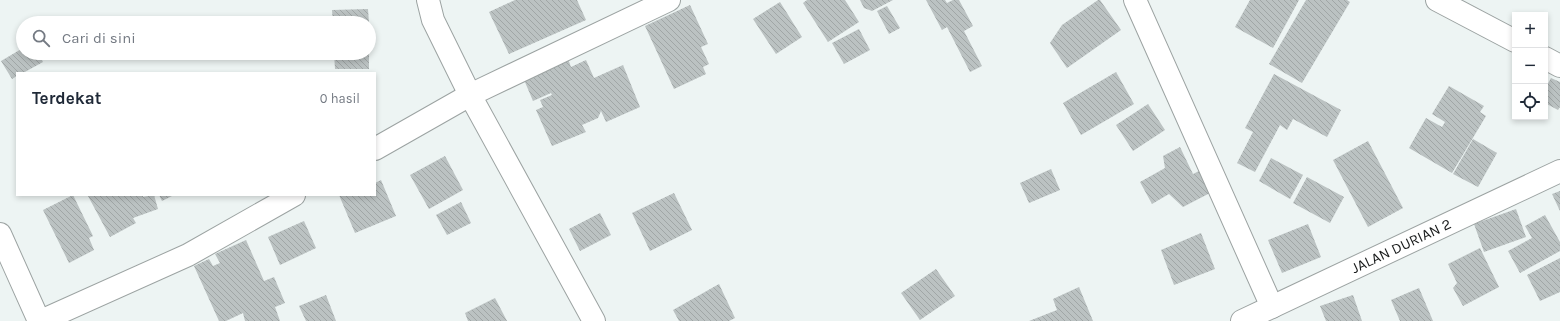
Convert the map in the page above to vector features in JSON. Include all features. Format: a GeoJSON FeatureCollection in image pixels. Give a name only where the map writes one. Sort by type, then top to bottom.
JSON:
{"type":"FeatureCollection","features":[{"type":"Feature","properties":{"kind":"street"},"geometry":{"type":"LineString","coordinates":[[428,0],[433,20],[470,95],[594,321]]}},
{"type":"Feature","properties":{"kind":"street"},"geometry":{"type":"LineString","coordinates":[[376,148],[470,95],[669,0]]}},
{"type":"Feature","properties":{"kind":"street"},"geometry":{"type":"LineString","coordinates":[[1135,0],[1272,307]]}},
{"type":"Feature","properties":{"kind":"street"},"geometry":{"type":"LineString","coordinates":[[1438,0],[1512,40]]}},
{"type":"Feature","properties":{"kind":"street"},"geometry":{"type":"LineString","coordinates":[[1548,60],[1560,66]]}},
{"type":"Feature","properties":{"kind":"street","name":"JALAN DURIAN 2"},"geometry":{"type":"LineString","coordinates":[[1248,320],[1559,166]]}},
{"type":"Feature","properties":{"kind":"street"},"geometry":{"type":"LineString","coordinates":[[0,234],[40,321],[188,255],[292,196]]}},
{"type":"Feature","properties":{"kind":"building"},"geometry":{"type":"Polygon","coordinates":[[[515,0],[577,0],[586,20],[509,54],[489,12],[515,0]]]}},
{"type":"Feature","properties":{"kind":"building"},"geometry":{"type":"Polygon","coordinates":[[[807,0],[845,0],[859,22],[828,42],[803,3],[807,0]]]}},
{"type":"Feature","properties":{"kind":"building"},"geometry":{"type":"Polygon","coordinates":[[[860,0],[893,0],[872,11],[864,8],[860,0]]]}},
{"type":"Feature","properties":{"kind":"building"},"geometry":{"type":"Polygon","coordinates":[[[926,0],[945,0],[947,3],[953,0],[959,0],[973,26],[964,31],[982,66],[970,72],[947,27],[942,30],[926,0]]]}},
{"type":"Feature","properties":{"kind":"building"},"geometry":{"type":"Polygon","coordinates":[[[1100,0],[1121,30],[1067,68],[1050,43],[1062,25],[1100,0]]]}},
{"type":"Feature","properties":{"kind":"building"},"geometry":{"type":"Polygon","coordinates":[[[1250,0],[1299,0],[1273,48],[1235,27],[1250,0]]]}},
{"type":"Feature","properties":{"kind":"building"},"geometry":{"type":"Polygon","coordinates":[[[1306,0],[1347,0],[1350,2],[1302,83],[1269,64],[1306,0]]]}},
{"type":"Feature","properties":{"kind":"building"},"geometry":{"type":"Polygon","coordinates":[[[780,2],[802,37],[776,54],[753,19],[780,2]]]}},
{"type":"Feature","properties":{"kind":"building"},"geometry":{"type":"Polygon","coordinates":[[[690,5],[708,44],[701,47],[709,64],[703,67],[706,74],[674,89],[645,26],[690,5]]]}},
{"type":"Feature","properties":{"kind":"building"},"geometry":{"type":"Polygon","coordinates":[[[887,6],[900,28],[889,34],[877,11],[887,6]]]}},
{"type":"Feature","properties":{"kind":"building"},"geometry":{"type":"Polygon","coordinates":[[[368,9],[368,16],[332,16],[332,10],[368,9]]]}},
{"type":"Feature","properties":{"kind":"building"},"geometry":{"type":"Polygon","coordinates":[[[859,29],[870,50],[844,64],[832,43],[859,29]]]}},
{"type":"Feature","properties":{"kind":"building"},"geometry":{"type":"Polygon","coordinates":[[[16,52],[16,60],[42,60],[43,62],[25,72],[16,72],[16,77],[12,79],[1,61],[16,52]]]}},
{"type":"Feature","properties":{"kind":"building"},"geometry":{"type":"Polygon","coordinates":[[[567,56],[571,67],[586,60],[594,78],[623,65],[640,107],[606,122],[601,111],[598,118],[582,125],[586,132],[552,146],[536,110],[543,107],[540,100],[552,95],[551,93],[533,101],[522,75],[567,56]]]}},
{"type":"Feature","properties":{"kind":"building"},"geometry":{"type":"Polygon","coordinates":[[[334,60],[369,60],[369,69],[335,69],[334,60]]]}},
{"type":"Feature","properties":{"kind":"building"},"geometry":{"type":"Polygon","coordinates":[[[1116,72],[1134,104],[1081,135],[1063,103],[1116,72]]]}},
{"type":"Feature","properties":{"kind":"building"},"geometry":{"type":"Polygon","coordinates":[[[1274,74],[1341,110],[1327,137],[1293,119],[1287,130],[1280,125],[1255,172],[1237,163],[1253,132],[1245,128],[1274,74]]]}},
{"type":"Feature","properties":{"kind":"building"},"geometry":{"type":"Polygon","coordinates":[[[1551,78],[1560,82],[1560,107],[1558,110],[1548,105],[1548,84],[1551,78]]]}},
{"type":"Feature","properties":{"kind":"building"},"geometry":{"type":"Polygon","coordinates":[[[1449,86],[1484,106],[1480,112],[1486,116],[1452,173],[1409,148],[1426,118],[1442,127],[1445,122],[1432,114],[1449,86]]]}},
{"type":"Feature","properties":{"kind":"building"},"geometry":{"type":"Polygon","coordinates":[[[1148,104],[1165,130],[1133,151],[1116,125],[1148,104]]]}},
{"type":"Feature","properties":{"kind":"building"},"geometry":{"type":"Polygon","coordinates":[[[1473,139],[1497,153],[1478,187],[1453,174],[1473,139]]]}},
{"type":"Feature","properties":{"kind":"building"},"geometry":{"type":"Polygon","coordinates":[[[1368,141],[1403,208],[1368,227],[1333,160],[1368,141]]]}},
{"type":"Feature","properties":{"kind":"building"},"geometry":{"type":"Polygon","coordinates":[[[1180,147],[1193,174],[1199,171],[1210,193],[1183,207],[1169,194],[1152,204],[1140,182],[1165,168],[1163,156],[1180,147]]]}},
{"type":"Feature","properties":{"kind":"building"},"geometry":{"type":"Polygon","coordinates":[[[445,156],[463,190],[429,209],[410,175],[445,156]]]}},
{"type":"Feature","properties":{"kind":"building"},"geometry":{"type":"Polygon","coordinates":[[[1271,158],[1303,175],[1290,199],[1259,181],[1271,158]]]}},
{"type":"Feature","properties":{"kind":"building"},"geometry":{"type":"Polygon","coordinates":[[[1051,169],[1060,190],[1029,203],[1020,183],[1051,169]]]}},
{"type":"Feature","properties":{"kind":"building"},"geometry":{"type":"Polygon","coordinates":[[[1307,177],[1344,197],[1330,223],[1293,203],[1307,177]]]}},
{"type":"Feature","properties":{"kind":"building"},"geometry":{"type":"Polygon","coordinates":[[[381,180],[396,216],[355,233],[339,196],[376,196],[376,182],[381,180]]]}},
{"type":"Feature","properties":{"kind":"building"},"geometry":{"type":"Polygon","coordinates":[[[1560,191],[1560,211],[1552,194],[1560,191]]]}},
{"type":"Feature","properties":{"kind":"building"},"geometry":{"type":"Polygon","coordinates":[[[674,193],[692,230],[650,251],[632,213],[674,193]]]}},
{"type":"Feature","properties":{"kind":"building"},"geometry":{"type":"Polygon","coordinates":[[[73,196],[93,236],[89,238],[94,250],[69,263],[43,210],[73,196]]]}},
{"type":"Feature","properties":{"kind":"building"},"geometry":{"type":"Polygon","coordinates":[[[88,196],[154,196],[158,209],[133,218],[136,223],[110,237],[88,196]]]}},
{"type":"Feature","properties":{"kind":"building"},"geometry":{"type":"Polygon","coordinates":[[[160,196],[172,196],[162,201],[160,196]]]}},
{"type":"Feature","properties":{"kind":"building"},"geometry":{"type":"Polygon","coordinates":[[[461,202],[471,223],[447,235],[436,215],[461,202]]]}},
{"type":"Feature","properties":{"kind":"building"},"geometry":{"type":"Polygon","coordinates":[[[1516,209],[1526,237],[1484,252],[1474,224],[1516,209]]]}},
{"type":"Feature","properties":{"kind":"building"},"geometry":{"type":"Polygon","coordinates":[[[600,213],[611,235],[580,251],[569,229],[600,213]]]}},
{"type":"Feature","properties":{"kind":"building"},"geometry":{"type":"Polygon","coordinates":[[[1545,215],[1560,242],[1560,251],[1520,273],[1508,251],[1532,238],[1525,226],[1545,215]]]}},
{"type":"Feature","properties":{"kind":"building"},"geometry":{"type":"Polygon","coordinates":[[[304,221],[316,248],[280,265],[268,237],[304,221]]]}},
{"type":"Feature","properties":{"kind":"building"},"geometry":{"type":"Polygon","coordinates":[[[1308,224],[1321,257],[1282,273],[1268,240],[1308,224]]]}},
{"type":"Feature","properties":{"kind":"building"},"geometry":{"type":"Polygon","coordinates":[[[1201,233],[1215,269],[1174,285],[1161,250],[1201,233]]]}},
{"type":"Feature","properties":{"kind":"building"},"geometry":{"type":"Polygon","coordinates":[[[246,240],[264,281],[274,277],[285,303],[275,307],[280,321],[245,321],[243,313],[226,321],[219,321],[194,266],[209,259],[213,266],[220,263],[215,254],[246,240]]]}},
{"type":"Feature","properties":{"kind":"building"},"geometry":{"type":"Polygon","coordinates":[[[1480,248],[1499,287],[1463,306],[1453,288],[1457,283],[1448,264],[1480,248]]]}},
{"type":"Feature","properties":{"kind":"building"},"geometry":{"type":"Polygon","coordinates":[[[1560,258],[1560,292],[1540,301],[1527,275],[1560,258]]]}},
{"type":"Feature","properties":{"kind":"building"},"geometry":{"type":"Polygon","coordinates":[[[936,269],[955,296],[920,320],[901,293],[936,269]]]}},
{"type":"Feature","properties":{"kind":"building"},"geometry":{"type":"Polygon","coordinates":[[[719,284],[735,318],[729,321],[679,321],[673,310],[719,284]]]}},
{"type":"Feature","properties":{"kind":"building"},"geometry":{"type":"Polygon","coordinates":[[[1079,287],[1093,321],[1029,321],[1057,310],[1053,299],[1079,287]]]}},
{"type":"Feature","properties":{"kind":"building"},"geometry":{"type":"Polygon","coordinates":[[[1419,288],[1433,321],[1400,321],[1391,300],[1419,288]]]}},
{"type":"Feature","properties":{"kind":"building"},"geometry":{"type":"Polygon","coordinates":[[[326,295],[336,321],[306,321],[299,306],[326,295]]]}},
{"type":"Feature","properties":{"kind":"building"},"geometry":{"type":"Polygon","coordinates":[[[1353,295],[1362,321],[1326,321],[1320,306],[1353,295]]]}},
{"type":"Feature","properties":{"kind":"building"},"geometry":{"type":"Polygon","coordinates":[[[495,298],[507,321],[468,321],[465,313],[495,298]]]}}]}
